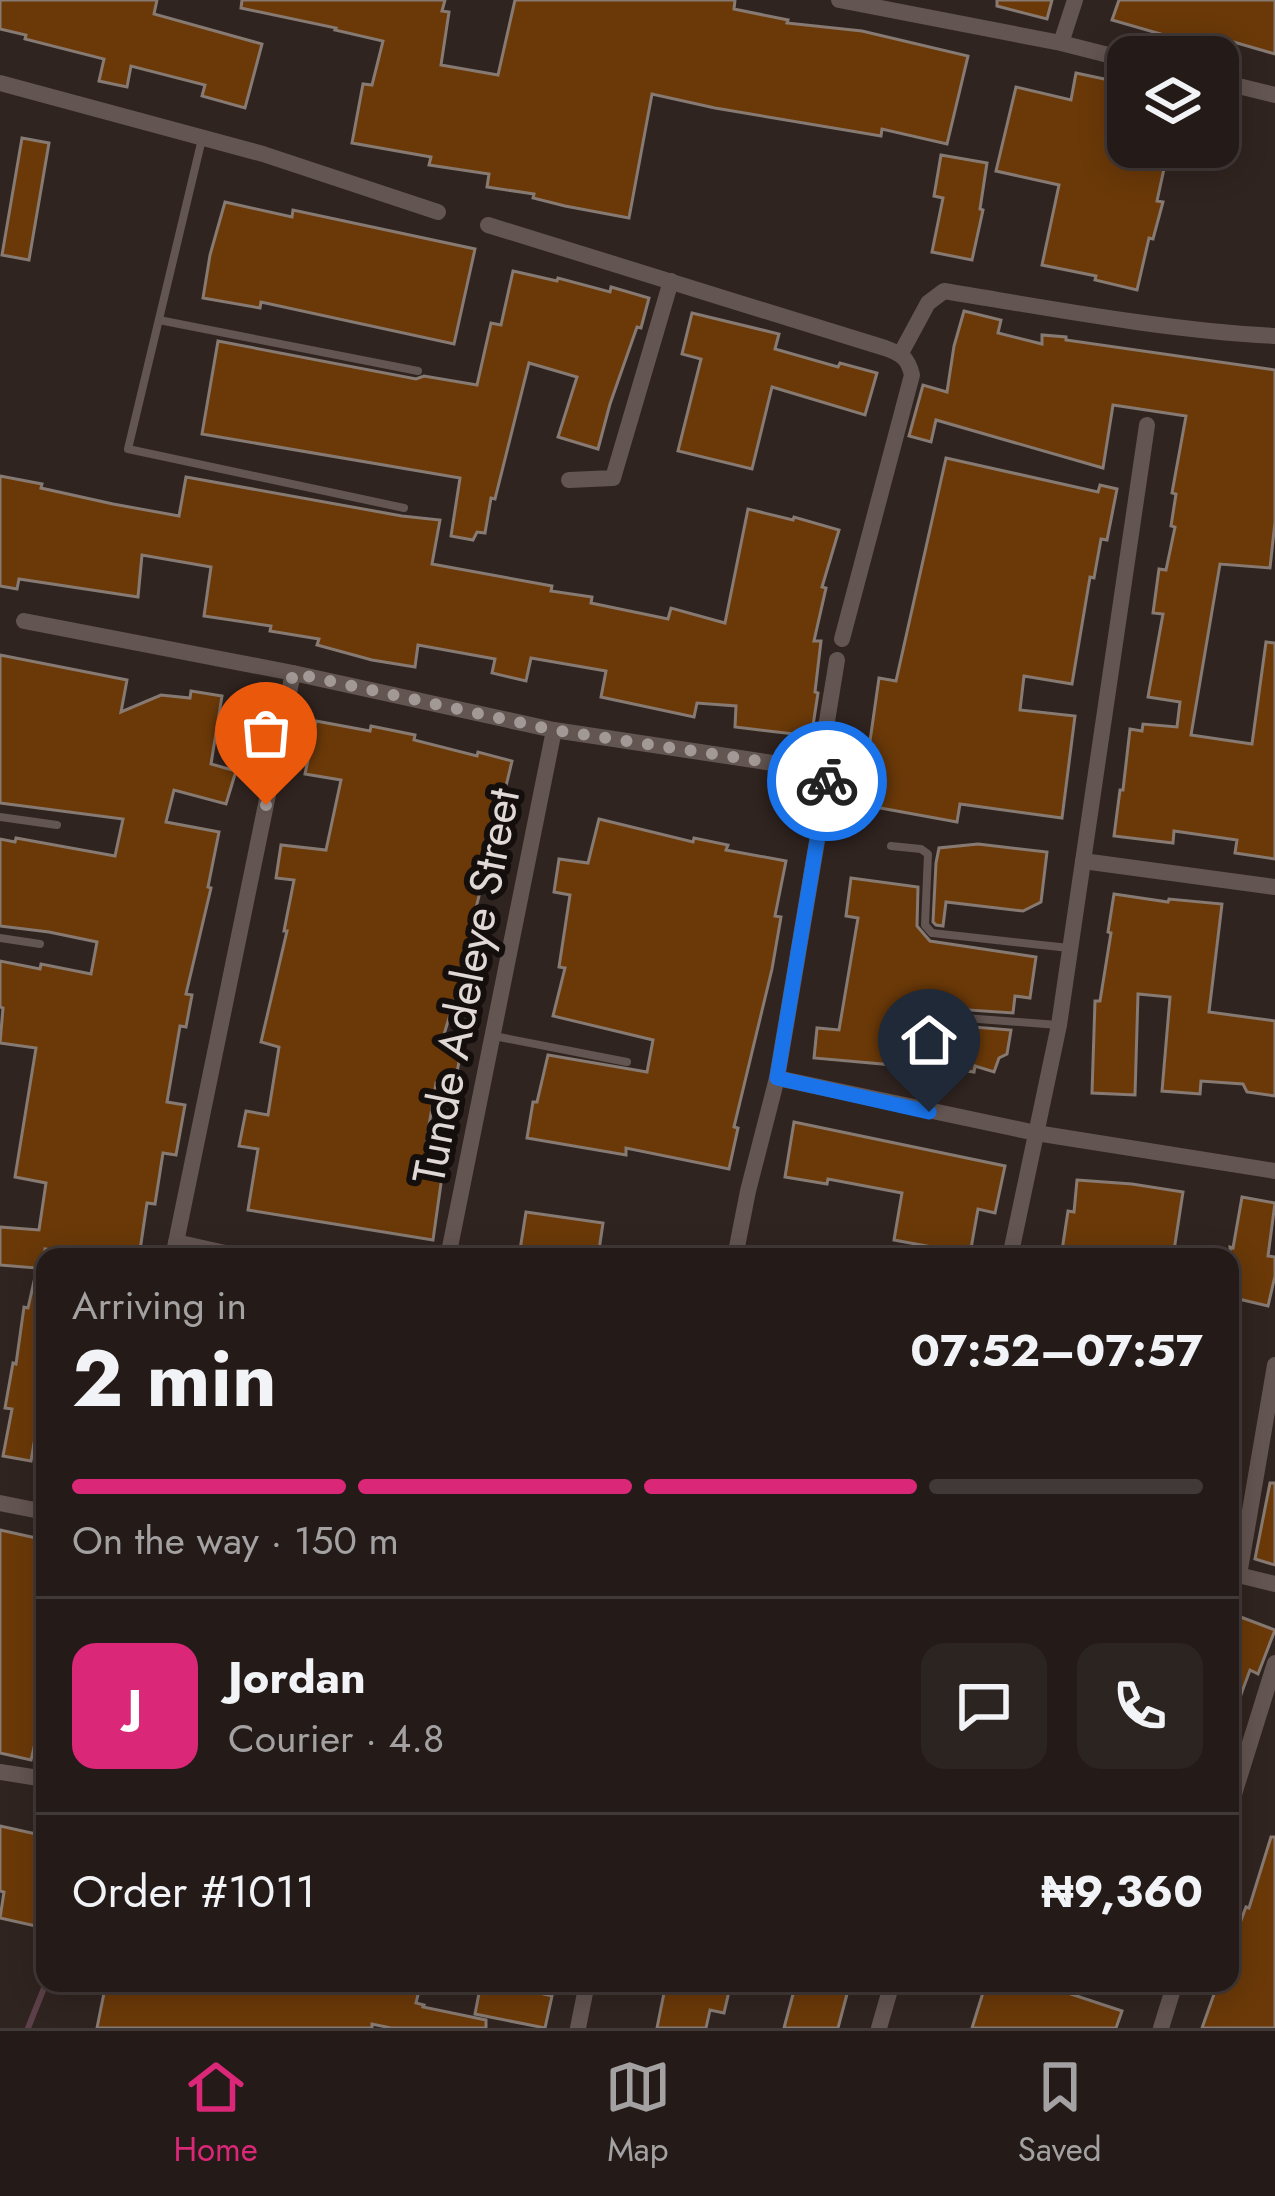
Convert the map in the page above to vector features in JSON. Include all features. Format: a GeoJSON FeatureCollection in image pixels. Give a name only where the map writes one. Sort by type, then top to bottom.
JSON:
{"type":"FeatureCollection","features":[{"type":"Feature","properties":{"kind":"street"},"geometry":{"type":"LineString","coordinates":[[838,0],[1107,54]]}},
{"type":"Feature","properties":{"kind":"street"},"geometry":{"type":"LineString","coordinates":[[1061,44],[1075,0]]}},
{"type":"Feature","properties":{"kind":"street"},"geometry":{"type":"LineString","coordinates":[[0,83],[263,154],[438,212]]}},
{"type":"Feature","properties":{"kind":"street"},"geometry":{"type":"LineString","coordinates":[[1239,86],[1275,95]]}},
{"type":"Feature","properties":{"kind":"street"},"geometry":{"type":"LineString","coordinates":[[488,225],[901,353],[909,362],[913,375],[842,639]]}},
{"type":"Feature","properties":{"kind":"street"},"geometry":{"type":"LineString","coordinates":[[569,480],[613,478],[671,281]]}},
{"type":"Feature","properties":{"kind":"street"},"geometry":{"type":"LineString","coordinates":[[901,353],[928,303],[944,291],[1130,321],[1275,336]]}},
{"type":"Feature","properties":{"kind":"street"},"geometry":{"type":"LineString","coordinates":[[1012,1248],[1060,1025],[1148,425]]}},
{"type":"Feature","properties":{"kind":"street"},"geometry":{"type":"LineString","coordinates":[[25,621],[554,730],[819,770]]}},
{"type":"Feature","properties":{"kind":"street"},"geometry":{"type":"LineString","coordinates":[[737,1248],[777,1078],[827,782],[819,770],[837,660]]}},
{"type":"Feature","properties":{"kind":"street"},"geometry":{"type":"LineString","coordinates":[[174,1248],[293,673]]}},
{"type":"Feature","properties":{"kind":"street","name":"Tunde Adeleye Street"},"geometry":{"type":"LineString","coordinates":[[450,1248],[554,730]]}},
{"type":"Feature","properties":{"kind":"street"},"geometry":{"type":"LineString","coordinates":[[1083,861],[1275,886]]}},
{"type":"Feature","properties":{"kind":"street"},"geometry":{"type":"LineString","coordinates":[[777,1078],[1036,1133],[1275,1171]]}},
{"type":"Feature","properties":{"kind":"street"},"geometry":{"type":"LineString","coordinates":[[1239,1553],[1275,1365]]}},
{"type":"Feature","properties":{"kind":"street"},"geometry":{"type":"LineString","coordinates":[[0,1502],[36,1510]]}},
{"type":"Feature","properties":{"kind":"street"},"geometry":{"type":"LineString","coordinates":[[1239,1575],[1275,1584]]}},
{"type":"Feature","properties":{"kind":"street"},"geometry":{"type":"LineString","coordinates":[[1239,1778],[1275,1663]]}},
{"type":"Feature","properties":{"kind":"street"},"geometry":{"type":"LineString","coordinates":[[0,1772],[36,1778]]}},
{"type":"Feature","properties":{"kind":"street"},"geometry":{"type":"LineString","coordinates":[[578,2028],[585,1992]]}},
{"type":"Feature","properties":{"kind":"street"},"geometry":{"type":"LineString","coordinates":[[879,2028],[889,1992]]}},
{"type":"Feature","properties":{"kind":"street"},"geometry":{"type":"LineString","coordinates":[[1161,2028],[1172,1992]]}},
{"type":"Feature","properties":{"kind":"lane"},"geometry":{"type":"LineString","coordinates":[[202,138],[128,449],[404,508]]}},
{"type":"Feature","properties":{"kind":"lane"},"geometry":{"type":"LineString","coordinates":[[159,320],[418,371]]}},
{"type":"Feature","properties":{"kind":"lane"},"geometry":{"type":"LineString","coordinates":[[0,817],[57,825]]}},
{"type":"Feature","properties":{"kind":"lane"},"geometry":{"type":"LineString","coordinates":[[891,846],[928,854],[926,925],[932,933],[1070,948]]}},
{"type":"Feature","properties":{"kind":"lane"},"geometry":{"type":"LineString","coordinates":[[0,938],[40,944]]}},
{"type":"Feature","properties":{"kind":"lane"},"geometry":{"type":"LineString","coordinates":[[938,1016],[1060,1025]]}},
{"type":"Feature","properties":{"kind":"lane"},"geometry":{"type":"LineString","coordinates":[[493,1035],[627,1062]]}},
{"type":"Feature","properties":{"kind":"building"},"geometry":{"type":"Polygon","coordinates":[[[0,0],[157,0],[154,14],[262,44],[245,108],[202,96],[205,85],[131,66],[127,87],[99,81],[104,59],[0,29],[0,0]]]}},
{"type":"Feature","properties":{"kind":"building"},"geometry":{"type":"Polygon","coordinates":[[[242,0],[445,0],[442,11],[449,12],[441,65],[498,75],[515,0],[735,0],[734,9],[787,23],[862,31],[968,56],[947,144],[882,129],[881,136],[652,94],[629,218],[487,187],[489,174],[429,165],[431,157],[352,143],[363,84],[372,85],[383,41],[241,8],[242,0]]]}},
{"type":"Feature","properties":{"kind":"building"},"geometry":{"type":"Polygon","coordinates":[[[997,0],[1052,0],[1047,19],[997,6],[997,0]]]}},
{"type":"Feature","properties":{"kind":"building"},"geometry":{"type":"Polygon","coordinates":[[[1119,0],[1275,0],[1275,54],[1239,44],[1239,36],[1167,36],[1112,20],[1119,0]]]}},
{"type":"Feature","properties":{"kind":"building"},"geometry":{"type":"Polygon","coordinates":[[[1076,73],[1107,80],[1107,168],[1164,168],[1157,201],[1163,202],[1137,290],[1042,265],[1059,185],[996,171],[1016,87],[1071,100],[1076,73]]]}},
{"type":"Feature","properties":{"kind":"building"},"geometry":{"type":"Polygon","coordinates":[[[22,138],[49,143],[29,260],[2,255],[22,138]]]}},
{"type":"Feature","properties":{"kind":"building"},"geometry":{"type":"Polygon","coordinates":[[[941,155],[987,163],[972,260],[932,252],[943,198],[934,196],[941,155]]]}},
{"type":"Feature","properties":{"kind":"building"},"geometry":{"type":"Polygon","coordinates":[[[225,202],[292,217],[293,210],[475,249],[454,344],[261,302],[260,308],[203,298],[225,202]]]}},
{"type":"Feature","properties":{"kind":"building"},"geometry":{"type":"Polygon","coordinates":[[[513,271],[649,298],[598,449],[558,437],[577,377],[529,363],[485,533],[477,532],[473,540],[451,536],[460,478],[202,434],[218,341],[416,379],[424,376],[477,385],[491,323],[501,325],[513,271]]]}},
{"type":"Feature","properties":{"kind":"building"},"geometry":{"type":"Polygon","coordinates":[[[964,311],[1001,320],[998,333],[1042,344],[1042,335],[1066,337],[1275,370],[1275,522],[1270,568],[1220,564],[1191,735],[1252,744],[1266,642],[1275,643],[1275,859],[1235,853],[1237,840],[1174,831],[1173,843],[1114,836],[1130,729],[1142,731],[1143,724],[1177,727],[1180,702],[1148,697],[1163,614],[1153,613],[1159,569],[1166,570],[1175,527],[1171,526],[1176,494],[1172,493],[1186,416],[1113,405],[1103,468],[936,420],[931,442],[909,436],[923,385],[947,392],[964,311]]]}},
{"type":"Feature","properties":{"kind":"building"},"geometry":{"type":"Polygon","coordinates":[[[692,313],[779,334],[775,349],[877,373],[865,415],[772,387],[752,469],[678,451],[701,359],[682,354],[692,313]]]}},
{"type":"Feature","properties":{"kind":"building"},"geometry":{"type":"Polygon","coordinates":[[[946,458],[1098,492],[1100,485],[1117,489],[1107,540],[1101,539],[1094,578],[1090,577],[1072,684],[1024,676],[1020,710],[1075,716],[1062,818],[960,804],[957,822],[864,805],[879,678],[896,681],[946,458]]]}},
{"type":"Feature","properties":{"kind":"building"},"geometry":{"type":"Polygon","coordinates":[[[0,476],[179,516],[186,477],[440,520],[432,564],[552,586],[551,591],[592,597],[591,603],[668,619],[671,608],[725,623],[748,509],[839,530],[822,587],[826,588],[814,641],[821,641],[812,732],[802,735],[735,727],[736,706],[697,703],[694,717],[601,697],[606,671],[531,658],[526,681],[492,673],[495,659],[418,645],[415,667],[317,645],[319,639],[270,631],[271,626],[204,616],[211,567],[142,555],[138,597],[19,579],[17,589],[0,586],[0,476]]]}},
{"type":"Feature","properties":{"kind":"building"},"geometry":{"type":"Polygon","coordinates":[[[0,655],[127,680],[121,712],[161,695],[190,698],[191,691],[222,696],[211,764],[236,771],[226,804],[174,790],[166,822],[219,832],[186,994],[192,995],[186,1027],[180,1026],[167,1102],[185,1105],[176,1155],[163,1153],[155,1204],[147,1203],[140,1248],[36,1248],[36,1268],[0,1265],[0,1227],[39,1230],[46,1183],[15,1177],[36,1048],[0,1043],[0,961],[91,974],[97,942],[0,926],[0,839],[115,856],[123,819],[0,803],[0,655]]]}},
{"type":"Feature","properties":{"kind":"building"},"geometry":{"type":"Polygon","coordinates":[[[316,721],[370,731],[371,726],[512,761],[491,849],[495,850],[472,924],[463,987],[443,1038],[463,1042],[454,1087],[436,1083],[426,1144],[446,1148],[433,1240],[248,1210],[258,1149],[239,1146],[246,1111],[268,1115],[279,1047],[261,1042],[294,880],[276,878],[281,845],[326,850],[341,780],[305,774],[316,721]]]}},
{"type":"Feature","properties":{"kind":"building"},"geometry":{"type":"Polygon","coordinates":[[[599,819],[786,861],[775,916],[781,917],[772,969],[734,1127],[738,1128],[729,1169],[626,1148],[626,1155],[527,1138],[548,1055],[647,1072],[653,1040],[553,1016],[565,968],[559,967],[570,895],[554,892],[559,859],[588,863],[599,819]]]}},
{"type":"Feature","properties":{"kind":"building"},"geometry":{"type":"Polygon","coordinates":[[[978,844],[1047,852],[1041,902],[1023,911],[946,902],[943,926],[936,925],[939,848],[978,844]]]}},
{"type":"Feature","properties":{"kind":"building"},"geometry":{"type":"Polygon","coordinates":[[[851,878],[918,887],[917,926],[930,941],[1036,957],[1030,998],[1015,996],[1013,1013],[939,1008],[930,1014],[937,1024],[1011,1030],[1007,1054],[999,1058],[994,1072],[975,1066],[974,1072],[905,1062],[905,1066],[814,1058],[817,1028],[839,1030],[858,918],[846,916],[851,878]]]}},
{"type":"Feature","properties":{"kind":"building"},"geometry":{"type":"Polygon","coordinates":[[[1114,894],[1222,904],[1209,1012],[1275,1021],[1275,1096],[1247,1092],[1243,1084],[1201,1081],[1200,1094],[1162,1091],[1170,997],[1138,994],[1135,1095],[1092,1093],[1095,1001],[1100,1001],[1114,894]]]}},
{"type":"Feature","properties":{"kind":"building"},"geometry":{"type":"Polygon","coordinates":[[[794,1122],[1005,1166],[995,1213],[978,1209],[971,1248],[894,1240],[902,1193],[828,1179],[827,1184],[785,1177],[794,1122]]]}},
{"type":"Feature","properties":{"kind":"building"},"geometry":{"type":"Polygon","coordinates":[[[1077,1180],[1183,1192],[1174,1248],[1062,1248],[1068,1211],[1074,1212],[1077,1180]]]}},
{"type":"Feature","properties":{"kind":"building"},"geometry":{"type":"Polygon","coordinates":[[[1242,1197],[1275,1203],[1268,1256],[1275,1257],[1275,1276],[1268,1306],[1239,1299],[1239,1248],[1233,1248],[1242,1197]]]}},
{"type":"Feature","properties":{"kind":"building"},"geometry":{"type":"Polygon","coordinates":[[[526,1212],[603,1223],[599,1248],[520,1248],[526,1212]]]}},
{"type":"Feature","properties":{"kind":"building"},"geometry":{"type":"Polygon","coordinates":[[[36,1272],[36,1432],[31,1461],[3,1456],[12,1409],[5,1408],[24,1307],[28,1308],[36,1272]]]}},
{"type":"Feature","properties":{"kind":"building"},"geometry":{"type":"Polygon","coordinates":[[[1270,1483],[1275,1483],[1275,1565],[1255,1559],[1270,1483]]]}},
{"type":"Feature","properties":{"kind":"building"},"geometry":{"type":"Polygon","coordinates":[[[0,1530],[36,1538],[36,1739],[31,1760],[0,1753],[0,1530]]]}},
{"type":"Feature","properties":{"kind":"building"},"geometry":{"type":"Polygon","coordinates":[[[1239,1616],[1275,1630],[1258,1674],[1250,1670],[1239,1700],[1239,1616]]]}},
{"type":"Feature","properties":{"kind":"building"},"geometry":{"type":"Polygon","coordinates":[[[0,1826],[36,1834],[36,1926],[0,1918],[4,1892],[0,1891],[0,1826]]]}},
{"type":"Feature","properties":{"kind":"building"},"geometry":{"type":"Polygon","coordinates":[[[1271,1837],[1275,1837],[1275,2028],[1202,2028],[1215,1992],[1239,1992],[1239,1926],[1271,1837]]]}},
{"type":"Feature","properties":{"kind":"building"},"geometry":{"type":"Polygon","coordinates":[[[104,1992],[419,1992],[416,2003],[423,2007],[486,2020],[486,2028],[372,2024],[372,2028],[97,2028],[104,1992]]]}},
{"type":"Feature","properties":{"kind":"building"},"geometry":{"type":"Polygon","coordinates":[[[479,1992],[552,1996],[545,2028],[475,2014],[479,1992]]]}},
{"type":"Feature","properties":{"kind":"building"},"geometry":{"type":"Polygon","coordinates":[[[664,1992],[729,1992],[724,2013],[710,2010],[706,2028],[657,2028],[664,1992]]]}},
{"type":"Feature","properties":{"kind":"building"},"geometry":{"type":"Polygon","coordinates":[[[794,1992],[848,1992],[838,2028],[784,2028],[794,1992]]]}},
{"type":"Feature","properties":{"kind":"building"},"geometry":{"type":"Polygon","coordinates":[[[983,1992],[1065,1992],[1122,2011],[1116,2028],[972,2028],[983,1992]]]}},
{"type":"Feature","properties":{"kind":"waterway"},"geometry":{"type":"LineString","coordinates":[[28,2028],[42,1992]]}},
{"type":"Feature","properties":{"kind":"way so far"},"geometry":{"type":"LineString","coordinates":[[266,805],[293,673],[554,730],[819,770],[827,781]]}},
{"type":"Feature","properties":{"kind":"route"},"geometry":{"type":"LineString","coordinates":[[827,781],[777,1078],[929,1112]]}}]}
